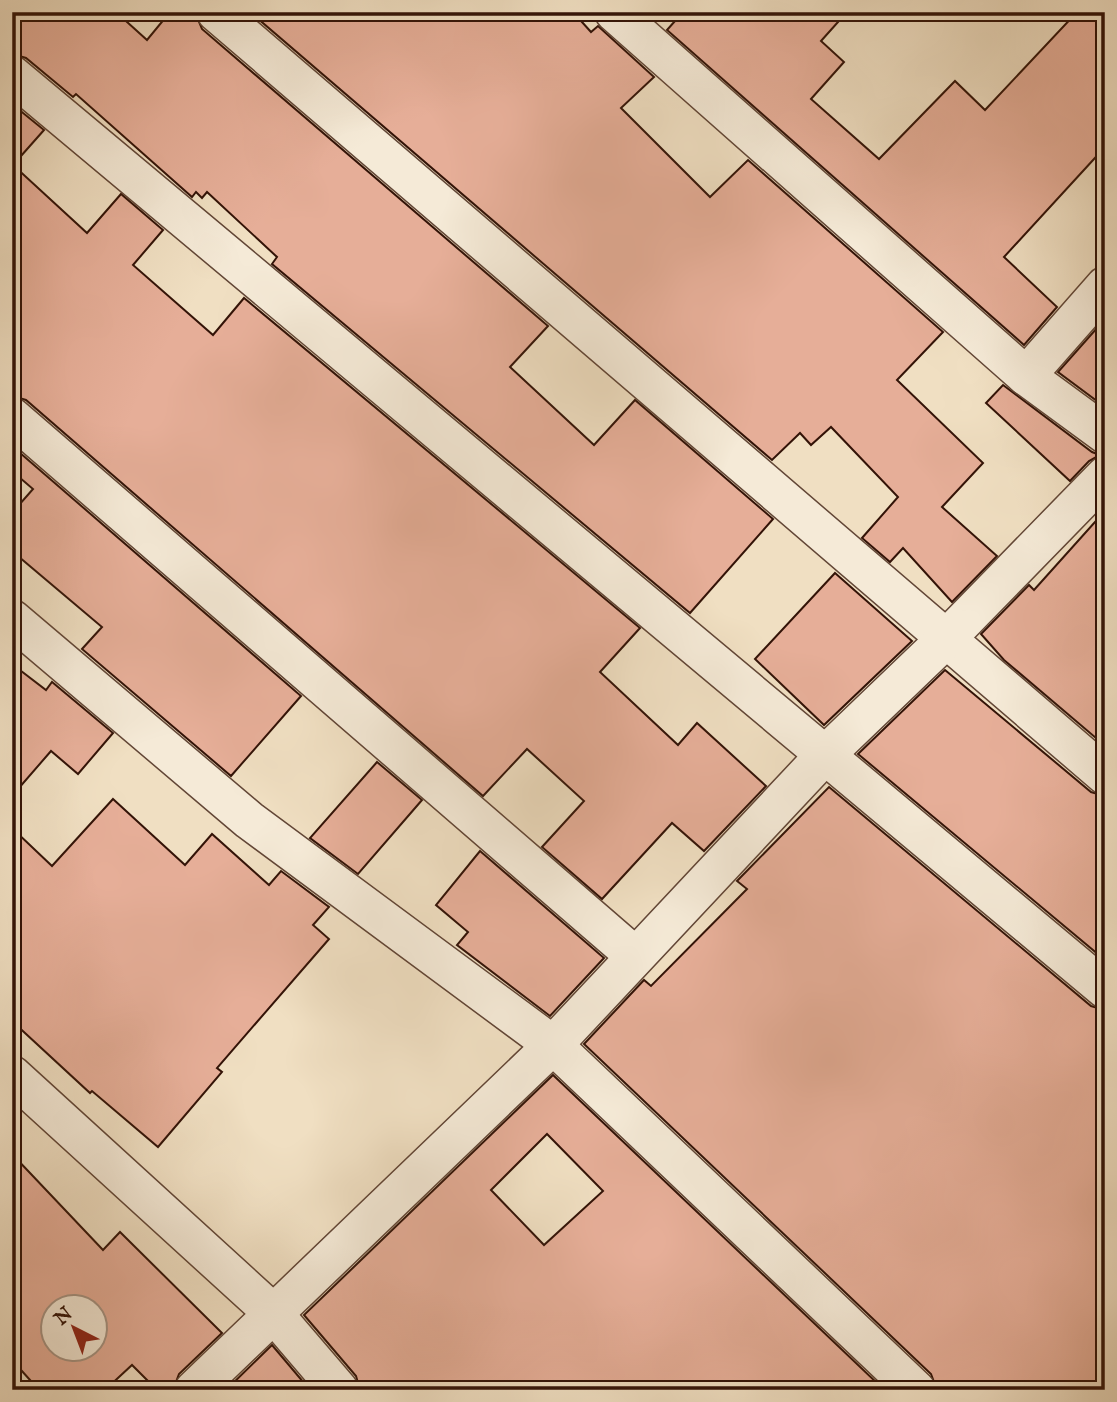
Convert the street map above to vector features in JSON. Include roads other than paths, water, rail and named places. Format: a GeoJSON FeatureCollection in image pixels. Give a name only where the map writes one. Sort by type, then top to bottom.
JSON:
{"type":"FeatureCollection","features":[{"type":"Feature","properties":{"kind":"street"},"geometry":{"type":"LineString","coordinates":[[216,12],[1105,775]]}},
{"type":"Feature","properties":{"kind":"street"},"geometry":{"type":"LineString","coordinates":[[614,12],[1026,376],[1105,434]]}},
{"type":"Feature","properties":{"kind":"street"},"geometry":{"type":"LineString","coordinates":[[12,75],[823,757],[1048,939],[1105,989]]}},
{"type":"Feature","properties":{"kind":"street"},"geometry":{"type":"LineString","coordinates":[[1026,376],[1105,286]]}},
{"type":"Feature","properties":{"kind":"street"},"geometry":{"type":"LineString","coordinates":[[12,417],[635,956]]}},
{"type":"Feature","properties":{"kind":"street"},"geometry":{"type":"LineString","coordinates":[[194,1390],[552,1045],[823,757],[948,638],[1105,477]]}},
{"type":"Feature","properties":{"kind":"street"},"geometry":{"type":"LineString","coordinates":[[12,620],[249,820],[552,1045],[916,1390]]}},
{"type":"Feature","properties":{"kind":"street"},"geometry":{"type":"LineString","coordinates":[[12,1074],[274,1314],[339,1390]]}}]}
